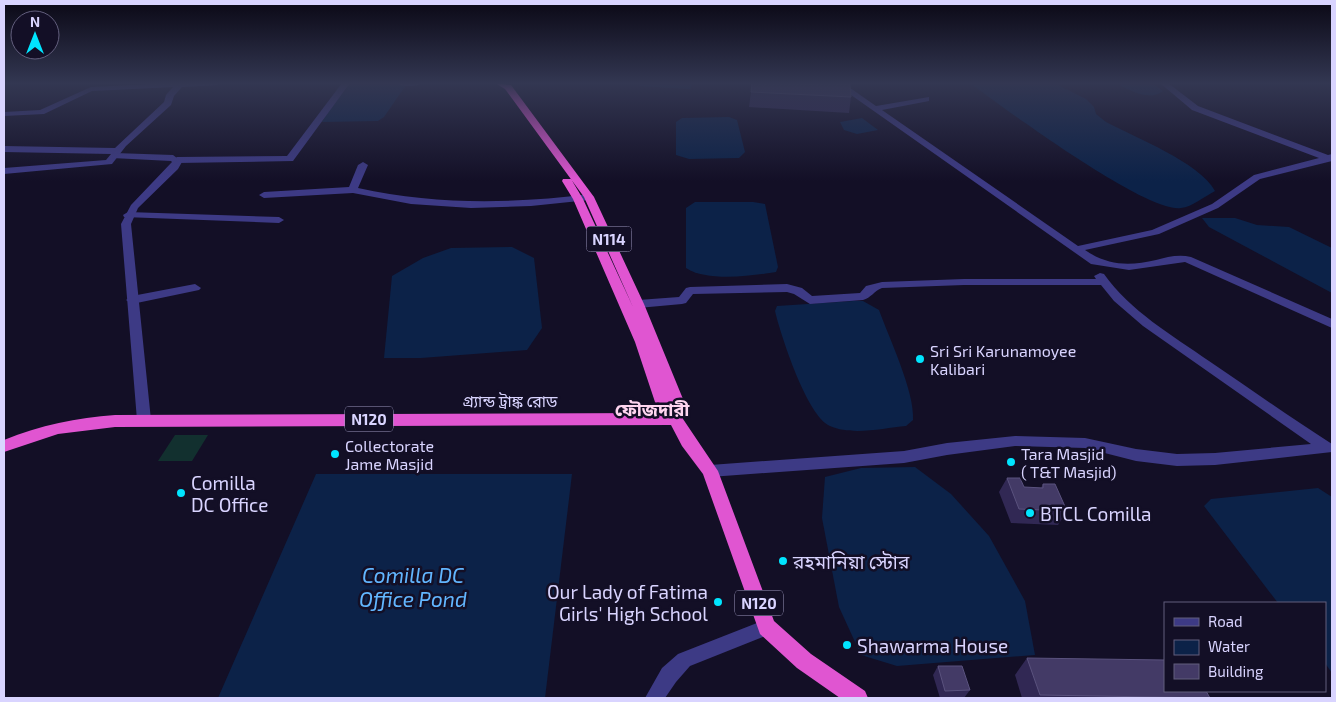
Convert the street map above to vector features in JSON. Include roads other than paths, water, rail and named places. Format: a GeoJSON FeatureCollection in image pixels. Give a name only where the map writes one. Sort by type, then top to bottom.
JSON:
{"type":"FeatureCollection","features":[{"type":"Feature","properties":{"kind":"highway","name":"N114"},"geometry":{"type":"LineString","coordinates":[[525,116],[584,198],[638,304],[676,399],[676,419]]}},
{"type":"Feature","properties":{"kind":"highway","name":"N114"},"geometry":{"type":"LineString","coordinates":[[584,198],[642,342],[662,402],[676,419]]}},
{"type":"Feature","properties":{"kind":"highway","name":"গ্র্যান্ড ট্রাঙ্ক রোড"},"geometry":{"type":"LineString","coordinates":[[4,446],[34,434],[70,424],[144,420],[624,421],[676,419]]}},
{"type":"Feature","properties":{"kind":"highway","name":"N120"},"geometry":{"type":"LineString","coordinates":[[676,419],[688,442],[710,471],[767,627],[804,661],[858,698]]}},
{"type":"Feature","properties":{"kind":"street"},"geometry":{"type":"LineString","coordinates":[[4,171],[112,156],[155,116]]}},
{"type":"Feature","properties":{"kind":"street"},"geometry":{"type":"LineString","coordinates":[[4,149],[177,160],[290,159],[322,116]]}},
{"type":"Feature","properties":{"kind":"street"},"geometry":{"type":"LineString","coordinates":[[884,116],[1095,262],[1108,266],[1133,267],[1179,258],[1187,259],[1332,324]]}},
{"type":"Feature","properties":{"kind":"street"},"geometry":{"type":"LineString","coordinates":[[1216,116],[1331,159]]}},
{"type":"Feature","properties":{"kind":"street"},"geometry":{"type":"LineString","coordinates":[[1077,249],[1155,232],[1215,206],[1257,177],[1331,159]]}},
{"type":"Feature","properties":{"kind":"street"},"geometry":{"type":"LineString","coordinates":[[144,420],[126,224],[128,215],[134,207],[175,167],[177,160]]}},
{"type":"Feature","properties":{"kind":"street"},"geometry":{"type":"LineString","coordinates":[[353,190],[363,165]]}},
{"type":"Feature","properties":{"kind":"street"},"geometry":{"type":"LineString","coordinates":[[264,195],[353,190],[380,198],[425,202],[526,205],[584,198]]}},
{"type":"Feature","properties":{"kind":"street"},"geometry":{"type":"LineString","coordinates":[[128,215],[279,220]]}},
{"type":"Feature","properties":{"kind":"street"},"geometry":{"type":"LineString","coordinates":[[1095,262],[1103,282],[1157,330],[1329,449]]}},
{"type":"Feature","properties":{"kind":"street"},"geometry":{"type":"LineString","coordinates":[[638,304],[682,300],[690,291],[787,288],[798,291],[810,300],[862,296],[870,288],[882,285],[964,282],[1103,282]]}},
{"type":"Feature","properties":{"kind":"street"},"geometry":{"type":"LineString","coordinates":[[132,300],[195,288]]}},
{"type":"Feature","properties":{"kind":"street"},"geometry":{"type":"LineString","coordinates":[[710,471],[904,458],[947,449],[1015,441],[1085,443],[1136,455],[1177,460],[1215,459],[1329,449]]}},
{"type":"Feature","properties":{"kind":"street"},"geometry":{"type":"LineString","coordinates":[[654,698],[669,675],[684,660],[767,627]]}},
{"type":"Feature","properties":{"kind":"water"},"geometry":{"type":"Polygon","coordinates":[[[326,116],[385,116],[378,121],[322,122],[326,116]]]}},
{"type":"Feature","properties":{"kind":"water"},"geometry":{"type":"Polygon","coordinates":[[[1015,116],[1098,116],[1106,122],[1166,152],[1195,170],[1207,180],[1215,191],[1194,204],[1185,207],[1163,205],[1138,194],[1108,177],[1015,116]]]}},
{"type":"Feature","properties":{"kind":"water"},"geometry":{"type":"Polygon","coordinates":[[[729,117],[737,120],[745,152],[739,158],[689,159],[676,155],[676,122],[682,118],[729,117]]]}},
{"type":"Feature","properties":{"kind":"water"},"geometry":{"type":"Polygon","coordinates":[[[862,118],[878,130],[857,134],[844,130],[840,122],[862,118]]]}},
{"type":"Feature","properties":{"kind":"water"},"geometry":{"type":"Polygon","coordinates":[[[695,202],[753,202],[765,204],[778,267],[776,272],[730,277],[706,275],[686,268],[686,208],[695,202]]]}},
{"type":"Feature","properties":{"kind":"water"},"geometry":{"type":"Polygon","coordinates":[[[1202,218],[1235,218],[1257,225],[1289,227],[1332,248],[1332,293],[1209,227],[1202,218]]]}},
{"type":"Feature","properties":{"kind":"water"},"geometry":{"type":"Polygon","coordinates":[[[512,247],[534,258],[542,328],[527,350],[421,358],[384,358],[392,276],[423,258],[451,248],[512,247]]]}},
{"type":"Feature","properties":{"kind":"water"},"geometry":{"type":"Polygon","coordinates":[[[863,301],[879,310],[910,395],[913,420],[906,426],[858,431],[830,426],[821,419],[813,407],[796,374],[778,323],[775,311],[777,306],[863,301]]]}},
{"type":"Feature","properties":{"kind":"water"},"geometry":{"type":"Polygon","coordinates":[[[915,467],[951,494],[989,536],[1025,601],[1035,655],[897,666],[861,655],[839,607],[822,518],[825,477],[861,468],[915,467]]]}},
{"type":"Feature","properties":{"kind":"water","name":"Comilla DC Office Pond"},"geometry":{"type":"Polygon","coordinates":[[[316,474],[572,474],[545,698],[218,698],[316,474]]]}},
{"type":"Feature","properties":{"kind":"water"},"geometry":{"type":"Polygon","coordinates":[[[1318,488],[1332,497],[1332,673],[1326,664],[1326,602],[1277,602],[1204,506],[1211,499],[1318,488]]]}},
{"type":"Feature","properties":{"kind":"place","name":"Sri Sri Karunamoyee Kalibari"},"geometry":{"type":"Point","coordinates":[920,359]}},
{"type":"Feature","properties":{"kind":"place","name":"Collectorate Jame Masjid"},"geometry":{"type":"Point","coordinates":[335,454]}},
{"type":"Feature","properties":{"kind":"place","name":"Tara Masjid ( T&T Masjid)"},"geometry":{"type":"Point","coordinates":[1011,462]}},
{"type":"Feature","properties":{"kind":"place","name":"Comilla DC Office"},"geometry":{"type":"Point","coordinates":[181,493]}},
{"type":"Feature","properties":{"kind":"place","name":"BTCL Comilla"},"geometry":{"type":"Point","coordinates":[1030,513]}},
{"type":"Feature","properties":{"kind":"place","name":"রহমানিয়া স্টোর"},"geometry":{"type":"Point","coordinates":[783,561]}},
{"type":"Feature","properties":{"kind":"place","name":"Our Lady of Fatima Girls' High School"},"geometry":{"type":"Point","coordinates":[718,602]}},
{"type":"Feature","properties":{"kind":"place","name":"Shawarma House"},"geometry":{"type":"Point","coordinates":[847,645]}},
{"type":"Feature","properties":{"kind":"district","name":"ফৌজদারী"},"geometry":{"type":"Point","coordinates":[652,409]}}]}
